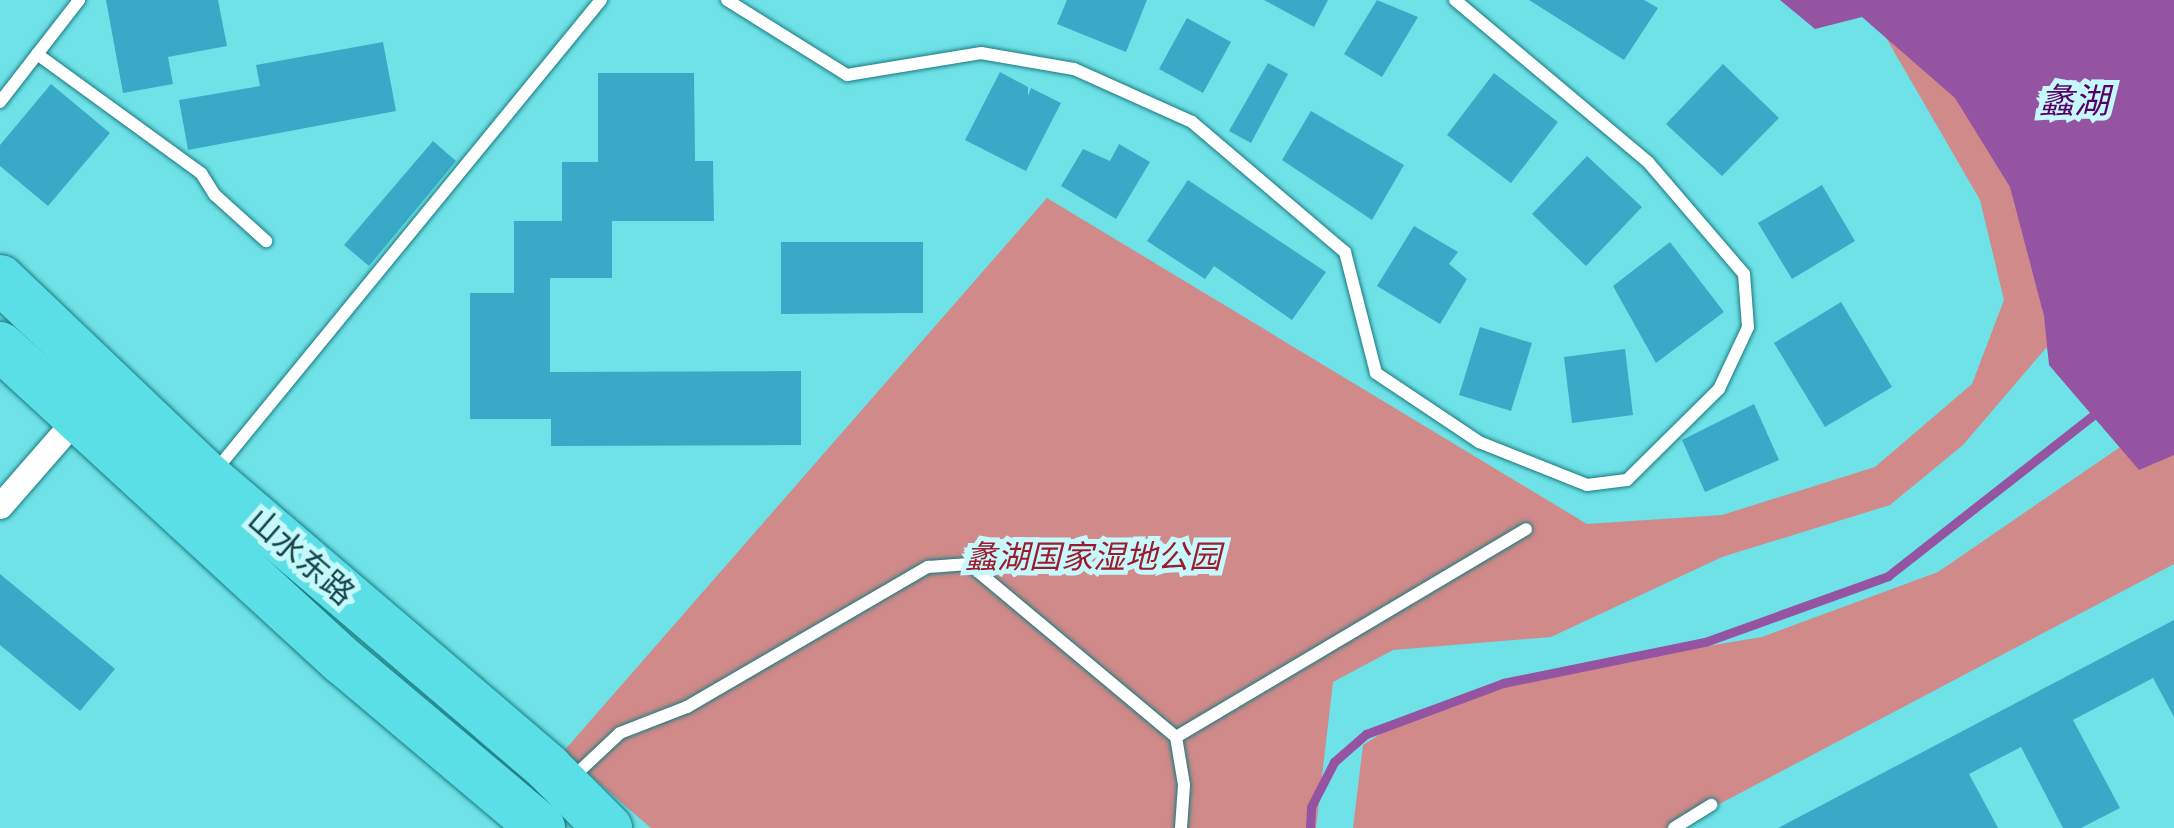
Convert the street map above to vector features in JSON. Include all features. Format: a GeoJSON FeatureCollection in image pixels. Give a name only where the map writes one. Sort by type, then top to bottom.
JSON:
{"type":"FeatureCollection","features":[{"type":"Feature","properties":{"kind":"highway","name":"山水东路"},"geometry":{"type":"LineString","coordinates":[[0,279],[209,478],[546,812]]}},
{"type":"Feature","properties":{"kind":"highway","name":"山水东路"},"geometry":{"type":"LineString","coordinates":[[0,346],[343,662],[546,812],[608,828]]}},
{"type":"Feature","properties":{"kind":"street"},"geometry":{"type":"LineString","coordinates":[[0,506],[76,419]]}},
{"type":"Feature","properties":{"kind":"lane"},"geometry":{"type":"LineString","coordinates":[[0,102],[79,0]]}},
{"type":"Feature","properties":{"kind":"lane"},"geometry":{"type":"LineString","coordinates":[[209,478],[601,0]]}},
{"type":"Feature","properties":{"kind":"lane"},"geometry":{"type":"LineString","coordinates":[[727,0],[846,75],[981,54],[1074,69],[1192,122],[1345,252],[1376,374],[1479,442],[1586,485],[1627,480],[1720,389],[1748,327],[1744,274],[1648,162],[1455,0]]}},
{"type":"Feature","properties":{"kind":"lane"},"geometry":{"type":"LineString","coordinates":[[37,54],[201,173],[216,196],[266,242]]}},
{"type":"Feature","properties":{"kind":"lane"},"geometry":{"type":"LineString","coordinates":[[1176,738],[1526,529]]}},
{"type":"Feature","properties":{"kind":"lane"},"geometry":{"type":"LineString","coordinates":[[546,812],[620,733],[687,708],[928,567],[970,564],[1176,738],[1184,785],[1180,828]]}},
{"type":"Feature","properties":{"kind":"lane"},"geometry":{"type":"LineString","coordinates":[[1674,828],[1711,805]]}},
{"type":"Feature","properties":{"kind":"green space","name":"蠡湖国家湿地公园"},"geometry":{"type":"Polygon","coordinates":[[[2174,0],[2174,564],[1674,828],[1353,828],[1363,745],[1419,710],[1592,665],[1762,637],[1938,572],[2126,443],[2046,348],[1963,445],[1890,505],[1722,557],[1551,637],[1393,650],[1333,682],[1316,828],[651,828],[563,752],[1047,198],[1587,524],[1722,515],[1875,467],[1972,384],[2004,300],[1980,200],[1874,17],[2174,0]]]}},
{"type":"Feature","properties":{"kind":"water","name":"蠡湖"},"geometry":{"type":"Polygon","coordinates":[[[1780,0],[2174,0],[2174,455],[2139,470],[2049,365],[2044,316],[2010,187],[1955,98],[1862,17],[1815,29],[1780,0]]]}},
{"type":"Feature","properties":{"kind":"building"},"geometry":{"type":"Polygon","coordinates":[[[106,0],[218,0],[227,46],[168,57],[173,84],[123,93],[106,0]]]}},
{"type":"Feature","properties":{"kind":"building"},"geometry":{"type":"Polygon","coordinates":[[[1067,0],[1147,0],[1126,52],[1057,24],[1067,0]]]}},
{"type":"Feature","properties":{"kind":"building"},"geometry":{"type":"Polygon","coordinates":[[[1264,0],[1328,0],[1314,27],[1264,0]]]}},
{"type":"Feature","properties":{"kind":"building"},"geometry":{"type":"Polygon","coordinates":[[[1377,0],[1418,17],[1382,77],[1344,54],[1377,0]]]}},
{"type":"Feature","properties":{"kind":"building"},"geometry":{"type":"Polygon","coordinates":[[[1529,0],[1644,0],[1658,8],[1624,60],[1529,0]]]}},
{"type":"Feature","properties":{"kind":"building"},"geometry":{"type":"Polygon","coordinates":[[[1187,18],[1231,42],[1203,93],[1159,69],[1187,18]]]}},
{"type":"Feature","properties":{"kind":"building"},"geometry":{"type":"Polygon","coordinates":[[[383,42],[396,111],[188,150],[179,100],[260,86],[256,65],[383,42]]]}},
{"type":"Feature","properties":{"kind":"building"},"geometry":{"type":"Polygon","coordinates":[[[1268,63],[1288,74],[1251,143],[1229,131],[1268,63]]]}},
{"type":"Feature","properties":{"kind":"building"},"geometry":{"type":"Polygon","coordinates":[[[1723,64],[1779,118],[1722,176],[1666,124],[1723,64]]]}},
{"type":"Feature","properties":{"kind":"building"},"geometry":{"type":"Polygon","coordinates":[[[1000,72],[1028,87],[1028,96],[1031,88],[1061,103],[1026,171],[965,140],[1000,72]]]}},
{"type":"Feature","properties":{"kind":"building"},"geometry":{"type":"Polygon","coordinates":[[[598,73],[694,73],[695,161],[713,161],[714,221],[612,221],[612,278],[550,278],[550,372],[801,371],[801,445],[551,446],[551,419],[470,419],[470,293],[514,293],[514,221],[562,221],[562,162],[598,162],[598,73]]]}},
{"type":"Feature","properties":{"kind":"building"},"geometry":{"type":"Polygon","coordinates":[[[1494,73],[1558,122],[1511,183],[1447,135],[1494,73]]]}},
{"type":"Feature","properties":{"kind":"building"},"geometry":{"type":"Polygon","coordinates":[[[51,84],[110,133],[48,206],[0,166],[0,145],[51,84]]]}},
{"type":"Feature","properties":{"kind":"building"},"geometry":{"type":"Polygon","coordinates":[[[1311,111],[1404,165],[1372,220],[1282,160],[1311,111]]]}},
{"type":"Feature","properties":{"kind":"building"},"geometry":{"type":"Polygon","coordinates":[[[433,141],[456,161],[369,266],[344,245],[433,141]]]}},
{"type":"Feature","properties":{"kind":"building"},"geometry":{"type":"Polygon","coordinates":[[[1119,144],[1150,162],[1116,219],[1061,186],[1083,149],[1110,161],[1119,144]]]}},
{"type":"Feature","properties":{"kind":"building"},"geometry":{"type":"Polygon","coordinates":[[[1587,156],[1642,207],[1586,266],[1532,214],[1587,156]]]}},
{"type":"Feature","properties":{"kind":"building"},"geometry":{"type":"Polygon","coordinates":[[[1188,180],[1326,272],[1292,320],[1214,266],[1205,279],[1147,241],[1188,180]]]}},
{"type":"Feature","properties":{"kind":"building"},"geometry":{"type":"Polygon","coordinates":[[[1822,185],[1855,241],[1792,279],[1758,223],[1822,185]]]}},
{"type":"Feature","properties":{"kind":"building"},"geometry":{"type":"Polygon","coordinates":[[[1414,226],[1458,252],[1449,264],[1467,279],[1440,324],[1377,286],[1414,226]]]}},
{"type":"Feature","properties":{"kind":"building"},"geometry":{"type":"Polygon","coordinates":[[[781,242],[923,242],[923,313],[781,314],[781,242]]]}},
{"type":"Feature","properties":{"kind":"building"},"geometry":{"type":"Polygon","coordinates":[[[1670,242],[1724,312],[1656,363],[1613,286],[1670,242]]]}},
{"type":"Feature","properties":{"kind":"building"},"geometry":{"type":"Polygon","coordinates":[[[1841,302],[1892,387],[1825,427],[1774,343],[1841,302]]]}},
{"type":"Feature","properties":{"kind":"building"},"geometry":{"type":"Polygon","coordinates":[[[1480,327],[1532,343],[1511,411],[1459,395],[1480,327]]]}},
{"type":"Feature","properties":{"kind":"building"},"geometry":{"type":"Polygon","coordinates":[[[1625,349],[1633,415],[1572,423],[1564,357],[1625,349]]]}},
{"type":"Feature","properties":{"kind":"building"},"geometry":{"type":"Polygon","coordinates":[[[1754,404],[1779,460],[1705,492],[1682,440],[1754,404]]]}},
{"type":"Feature","properties":{"kind":"building"},"geometry":{"type":"Polygon","coordinates":[[[0,574],[115,669],[80,711],[0,645],[0,574]]]}},
{"type":"Feature","properties":{"kind":"building"},"geometry":{"type":"Polygon","coordinates":[[[2174,620],[2174,717],[2153,678],[2073,720],[2120,808],[2081,828],[2063,828],[2021,747],[1969,774],[1998,828],[1778,828],[2174,620]]]}},
{"type":"Feature","properties":{"kind":"waterway"},"geometry":{"type":"LineString","coordinates":[[1310,828],[1311,807],[1334,762],[1366,734],[1503,683],[1705,642],[1888,576],[2093,415]]}}]}
